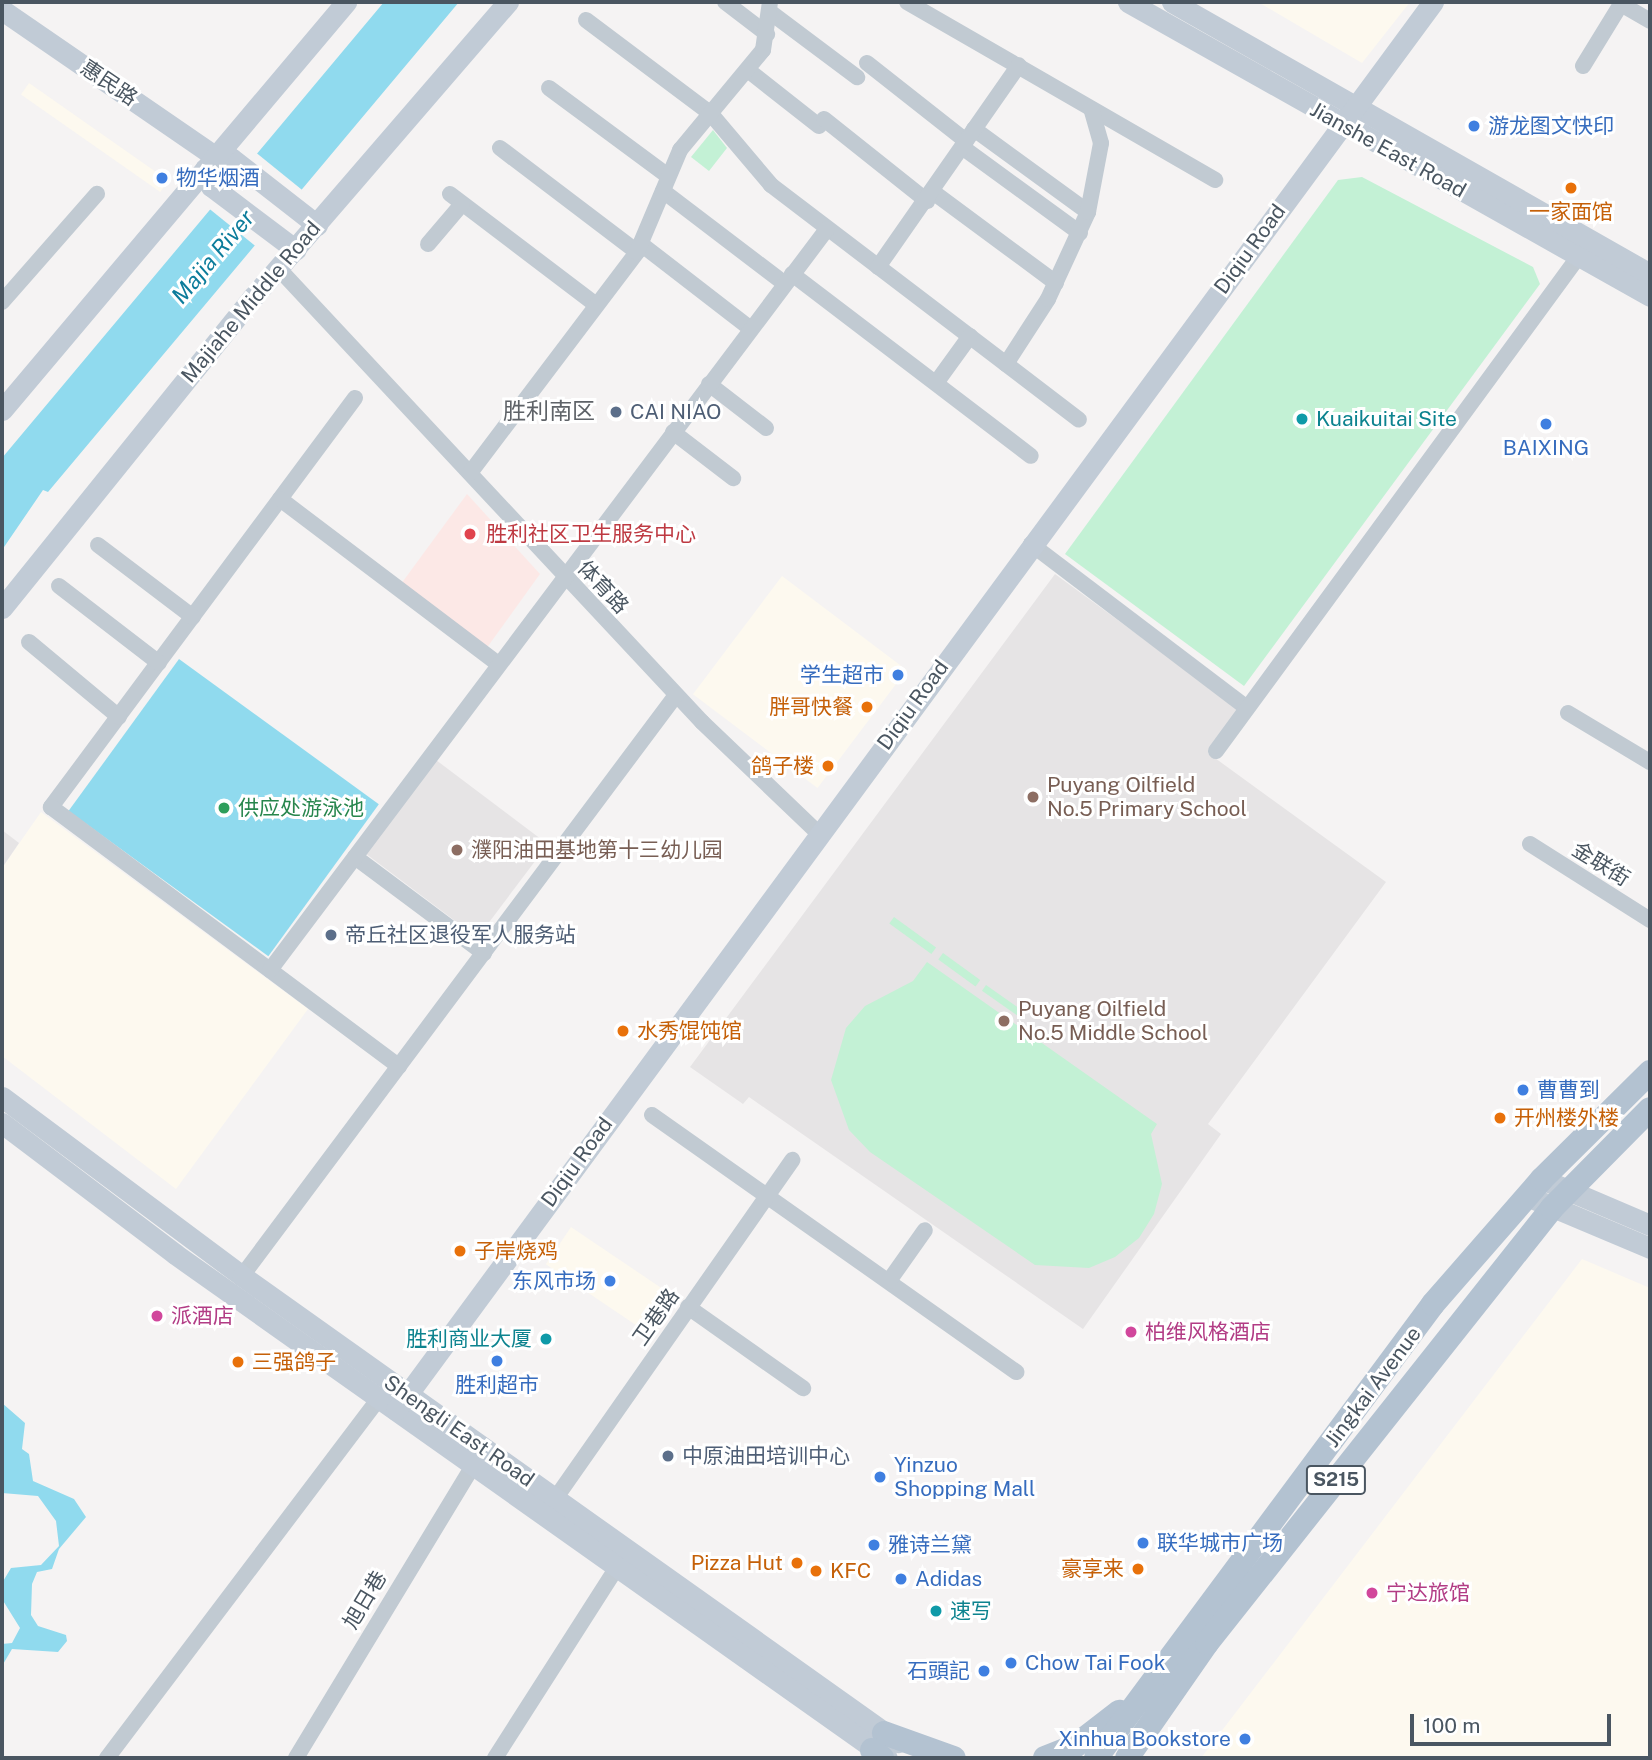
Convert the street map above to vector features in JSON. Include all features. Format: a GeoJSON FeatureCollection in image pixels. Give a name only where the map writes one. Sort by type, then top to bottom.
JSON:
{"type":"FeatureCollection","features":[{"type":"Feature","properties":{"kind":"main road","name":"Jingkai Avenue"},"geometry":{"type":"LineString","coordinates":[[1096,1758],[1433,1304],[1534,1188],[1650,1072]]}},
{"type":"Feature","properties":{"kind":"main road","name":"Jingkai Avenue"},"geometry":{"type":"LineString","coordinates":[[1127,1758],[1207,1643],[1560,1199],[1650,1109]]}},
{"type":"Feature","properties":{"kind":"main road"},"geometry":{"type":"LineString","coordinates":[[1045,1758],[1075,1746],[1141,1695]]}},
{"type":"Feature","properties":{"kind":"main road"},"geometry":{"type":"LineString","coordinates":[[1140,1758],[1149,1728]]}},
{"type":"Feature","properties":{"kind":"main road"},"geometry":{"type":"LineString","coordinates":[[881,1750],[954,1758]]}},
{"type":"Feature","properties":{"kind":"street"},"geometry":{"type":"LineString","coordinates":[[2,410],[216,168],[346,2]]}},
{"type":"Feature","properties":{"kind":"street","name":"Majiahe Middle Road"},"geometry":{"type":"LineString","coordinates":[[2,608],[279,270],[312,222],[508,2]]}},
{"type":"Feature","properties":{"kind":"street"},"geometry":{"type":"LineString","coordinates":[[725,2],[767,34]]}},
{"type":"Feature","properties":{"kind":"street"},"geometry":{"type":"LineString","coordinates":[[907,2],[1214,180]]}},
{"type":"Feature","properties":{"kind":"street","name":"Jianshe East Road"},"geometry":{"type":"LineString","coordinates":[[1128,2],[1650,296]]}},
{"type":"Feature","properties":{"kind":"street","name":"Jianshe East Road"},"geometry":{"type":"LineString","coordinates":[[1172,2],[1650,274]]}},
{"type":"Feature","properties":{"kind":"street","name":"Diqiu Road"},"geometry":{"type":"LineString","coordinates":[[394,1401],[819,834],[1433,2]]}},
{"type":"Feature","properties":{"kind":"street"},"geometry":{"type":"LineString","coordinates":[[1583,66],[1621,4],[1650,21]]}},
{"type":"Feature","properties":{"kind":"street"},"geometry":{"type":"LineString","coordinates":[[470,473],[639,248],[666,184],[710,114],[749,71],[767,34],[770,7]]}},
{"type":"Feature","properties":{"kind":"street"},"geometry":{"type":"LineString","coordinates":[[770,7],[857,77]]}},
{"type":"Feature","properties":{"kind":"street","name":"惠民路"},"geometry":{"type":"LineString","coordinates":[[2,10],[216,168]]}},
{"type":"Feature","properties":{"kind":"street"},"geometry":{"type":"LineString","coordinates":[[586,20],[710,114],[771,185],[1079,420]]}},
{"type":"Feature","properties":{"kind":"street","name":"惠民路"},"geometry":{"type":"LineString","coordinates":[[2,27],[216,168]]}},
{"type":"Feature","properties":{"kind":"street"},"geometry":{"type":"LineString","coordinates":[[867,63],[968,139],[1080,233]]}},
{"type":"Feature","properties":{"kind":"street"},"geometry":{"type":"LineString","coordinates":[[878,267],[930,197],[1019,65]]}},
{"type":"Feature","properties":{"kind":"street"},"geometry":{"type":"LineString","coordinates":[[749,71],[1056,283]]}},
{"type":"Feature","properties":{"kind":"street"},"geometry":{"type":"LineString","coordinates":[[549,88],[666,184],[789,279],[936,383],[1031,456]]}},
{"type":"Feature","properties":{"kind":"street"},"geometry":{"type":"LineString","coordinates":[[1006,364],[1056,283],[1088,212],[1101,143],[1091,109]]}},
{"type":"Feature","properties":{"kind":"street"},"geometry":{"type":"LineString","coordinates":[[968,139],[1088,212]]}},
{"type":"Feature","properties":{"kind":"street"},"geometry":{"type":"LineString","coordinates":[[500,148],[751,329]]}},
{"type":"Feature","properties":{"kind":"street"},"geometry":{"type":"LineString","coordinates":[[216,168],[312,222]]}},
{"type":"Feature","properties":{"kind":"street"},"geometry":{"type":"LineString","coordinates":[[216,168],[293,247]]}},
{"type":"Feature","properties":{"kind":"street"},"geometry":{"type":"LineString","coordinates":[[2,302],[97,194]]}},
{"type":"Feature","properties":{"kind":"street"},"geometry":{"type":"LineString","coordinates":[[428,244],[456,199],[596,305]]}},
{"type":"Feature","properties":{"kind":"street"},"geometry":{"type":"LineString","coordinates":[[270,970],[827,229]]}},
{"type":"Feature","properties":{"kind":"street"},"geometry":{"type":"LineString","coordinates":[[1216,751],[1578,256]]}},
{"type":"Feature","properties":{"kind":"street","name":"体育路"},"geometry":{"type":"LineString","coordinates":[[279,270],[676,695],[819,834]]}},
{"type":"Feature","properties":{"kind":"street"},"geometry":{"type":"LineString","coordinates":[[936,383],[970,336]]}},
{"type":"Feature","properties":{"kind":"street"},"geometry":{"type":"LineString","coordinates":[[709,384],[766,428]]}},
{"type":"Feature","properties":{"kind":"street"},"geometry":{"type":"LineString","coordinates":[[355,398],[51,807],[399,1066]]}},
{"type":"Feature","properties":{"kind":"street"},"geometry":{"type":"LineString","coordinates":[[673,432],[733,478]]}},
{"type":"Feature","properties":{"kind":"street"},"geometry":{"type":"LineString","coordinates":[[280,499],[498,664]]}},
{"type":"Feature","properties":{"kind":"street"},"geometry":{"type":"LineString","coordinates":[[1031,544],[1247,708]]}},
{"type":"Feature","properties":{"kind":"street"},"geometry":{"type":"LineString","coordinates":[[98,545],[193,617]]}},
{"type":"Feature","properties":{"kind":"street"},"geometry":{"type":"LineString","coordinates":[[60,586],[159,663]]}},
{"type":"Feature","properties":{"kind":"street"},"geometry":{"type":"LineString","coordinates":[[29,642],[119,717]]}},
{"type":"Feature","properties":{"kind":"street"},"geometry":{"type":"LineString","coordinates":[[242,1276],[676,695]]}},
{"type":"Feature","properties":{"kind":"street"},"geometry":{"type":"LineString","coordinates":[[1569,713],[1650,762]]}},
{"type":"Feature","properties":{"kind":"street","name":"金联街"},"geometry":{"type":"LineString","coordinates":[[1530,844],[1650,920]]}},
{"type":"Feature","properties":{"kind":"street"},"geometry":{"type":"LineString","coordinates":[[355,857],[484,953]]}},
{"type":"Feature","properties":{"kind":"street","name":"Shengli East Road"},"geometry":{"type":"LineString","coordinates":[[2,1097],[242,1276],[473,1466],[881,1750],[922,1758]]}},
{"type":"Feature","properties":{"kind":"street"},"geometry":{"type":"LineString","coordinates":[[652,1115],[1016,1372]]}},
{"type":"Feature","properties":{"kind":"street","name":"Shengli East Road"},"geometry":{"type":"LineString","coordinates":[[2,1123],[394,1401],[555,1499],[881,1750]]}},
{"type":"Feature","properties":{"kind":"street","name":"卫巷路"},"geometry":{"type":"LineString","coordinates":[[555,1499],[792,1160]]}},
{"type":"Feature","properties":{"kind":"street"},"geometry":{"type":"LineString","coordinates":[[1534,1188],[1560,1199],[1650,1248]]}},
{"type":"Feature","properties":{"kind":"street"},"geometry":{"type":"LineString","coordinates":[[1560,1199],[1650,1225]]}},
{"type":"Feature","properties":{"kind":"street"},"geometry":{"type":"LineString","coordinates":[[889,1281],[925,1230]]}},
{"type":"Feature","properties":{"kind":"street"},"geometry":{"type":"LineString","coordinates":[[688,1307],[803,1388]]}},
{"type":"Feature","properties":{"kind":"street"},"geometry":{"type":"LineString","coordinates":[[107,1758],[394,1401]]}},
{"type":"Feature","properties":{"kind":"street","name":"旭日巷"},"geometry":{"type":"LineString","coordinates":[[296,1758],[473,1466]]}},
{"type":"Feature","properties":{"kind":"street"},"geometry":{"type":"LineString","coordinates":[[495,1758],[617,1567]]}},
{"type":"Feature","properties":{"kind":"shaded area"},"geometry":{"type":"Polygon","coordinates":[[[1258,2],[1410,2],[1362,63],[1258,2]]]}},
{"type":"Feature","properties":{"kind":"shaded area"},"geometry":{"type":"Polygon","coordinates":[[[29,83],[168,181],[160,192],[21,94],[29,83]]]}},
{"type":"Feature","properties":{"kind":"shaded area","name":"胜利社区卫生服务中心"},"geometry":{"type":"Polygon","coordinates":[[[467,494],[540,574],[486,649],[401,584],[467,494]]]}},
{"type":"Feature","properties":{"kind":"shaded area","name":"Puyang Oilfield No.5 Middle School"},"geometry":{"type":"Polygon","coordinates":[[[1055,574],[1239,709],[1208,753],[1386,882],[1208,1124],[1221,1134],[1083,1329],[749,1097],[743,1104],[690,1067],[1055,574]]]}},
{"type":"Feature","properties":{"kind":"shaded area"},"geometry":{"type":"Polygon","coordinates":[[[782,576],[907,670],[818,788],[693,694],[782,576]]]}},
{"type":"Feature","properties":{"kind":"shaded area","name":"濮阳油田基地第十三幼儿园"},"geometry":{"type":"Polygon","coordinates":[[[436,760],[548,844],[477,938],[366,853],[436,760]]]}},
{"type":"Feature","properties":{"kind":"shaded area"},"geometry":{"type":"Polygon","coordinates":[[[41,812],[308,1009],[176,1189],[2,1056],[2,868],[41,812]]]}},
{"type":"Feature","properties":{"kind":"shaded area"},"geometry":{"type":"Polygon","coordinates":[[[2,830],[19,843],[2,868],[2,830]]]}},
{"type":"Feature","properties":{"kind":"shaded area","name":"东风市场"},"geometry":{"type":"Polygon","coordinates":[[[571,1227],[675,1297],[650,1335],[546,1264],[571,1227]]]}},
{"type":"Feature","properties":{"kind":"shaded area"},"geometry":{"type":"Polygon","coordinates":[[[1582,1259],[1650,1288],[1650,1758],[1201,1758],[1582,1259]]]}},
{"type":"Feature","properties":{"kind":"green space"},"geometry":{"type":"Polygon","coordinates":[[[713,130],[727,148],[709,171],[691,157],[713,130]]]}},
{"type":"Feature","properties":{"kind":"green space","name":"Kuaikuitai Site"},"geometry":{"type":"Polygon","coordinates":[[[1362,177],[1533,267],[1540,284],[1244,686],[1065,554],[1338,180],[1362,177]]]}},
{"type":"Feature","properties":{"kind":"green space"},"geometry":{"type":"Polygon","coordinates":[[[894,917],[936,948],[931,954],[889,923],[894,917]]]}},
{"type":"Feature","properties":{"kind":"green space"},"geometry":{"type":"Polygon","coordinates":[[[943,953],[980,980],[976,987],[938,959],[943,953]]]}},
{"type":"Feature","properties":{"kind":"green space"},"geometry":{"type":"Polygon","coordinates":[[[927,962],[1157,1124],[1151,1134],[1162,1184],[1154,1214],[1139,1238],[1115,1257],[1089,1268],[1035,1265],[870,1152],[849,1130],[831,1080],[846,1028],[865,1006],[913,981],[927,962]]]}},
{"type":"Feature","properties":{"kind":"green space"},"geometry":{"type":"Polygon","coordinates":[[[986,985],[1022,1010],[1018,1016],[982,991],[986,985]]]}},
{"type":"Feature","properties":{"kind":"water","name":"Majia River"},"geometry":{"type":"Polygon","coordinates":[[[384,2],[459,2],[48,492],[43,490],[2,550],[2,458],[384,2]]]}},
{"type":"Feature","properties":{"kind":"water","name":"供应处游泳池"},"geometry":{"type":"Polygon","coordinates":[[[179,659],[379,804],[268,956],[68,811],[179,659]]]}},
{"type":"Feature","properties":{"kind":"water"},"geometry":{"type":"Polygon","coordinates":[[[2,1403],[25,1423],[22,1449],[29,1454],[33,1481],[74,1499],[86,1517],[59,1549],[52,1569],[37,1572],[32,1584],[31,1615],[38,1626],[66,1635],[67,1641],[58,1652],[12,1649],[2,1666],[2,1644],[12,1643],[20,1628],[2,1599],[2,1583],[11,1568],[41,1565],[59,1546],[56,1521],[38,1496],[2,1493],[2,1403]]]}},
{"type":"Feature","properties":{"kind":"pier"},"geometry":{"type":"Polygon","coordinates":[[[254,151],[304,191],[258,248],[208,208],[254,151]]]}},
{"type":"Feature","properties":{"kind":"place","name":"游龙图文快印"},"geometry":{"type":"Point","coordinates":[1474,126]}},
{"type":"Feature","properties":{"kind":"place","name":"物华烟酒"},"geometry":{"type":"Point","coordinates":[162,178]}},
{"type":"Feature","properties":{"kind":"place","name":"一家面馆"},"geometry":{"type":"Point","coordinates":[1571,188]}},
{"type":"Feature","properties":{"kind":"place","name":"CAI NIAO"},"geometry":{"type":"Point","coordinates":[616,412]}},
{"type":"Feature","properties":{"kind":"place","name":"Kuaikuitai Site"},"geometry":{"type":"Point","coordinates":[1302,419]}},
{"type":"Feature","properties":{"kind":"place","name":"BAIXING"},"geometry":{"type":"Point","coordinates":[1546,424]}},
{"type":"Feature","properties":{"kind":"place","name":"胜利社区卫生服务中心"},"geometry":{"type":"Point","coordinates":[470,534]}},
{"type":"Feature","properties":{"kind":"place","name":"学生超市"},"geometry":{"type":"Point","coordinates":[898,675]}},
{"type":"Feature","properties":{"kind":"place","name":"胖哥快餐"},"geometry":{"type":"Point","coordinates":[867,707]}},
{"type":"Feature","properties":{"kind":"place","name":"鸽子楼"},"geometry":{"type":"Point","coordinates":[828,766]}},
{"type":"Feature","properties":{"kind":"place","name":"Puyang Oilfield No.5 Primary School"},"geometry":{"type":"Point","coordinates":[1033,797]}},
{"type":"Feature","properties":{"kind":"place","name":"供应处游泳池"},"geometry":{"type":"Point","coordinates":[224,808]}},
{"type":"Feature","properties":{"kind":"place","name":"濮阳油田基地第十三幼儿园"},"geometry":{"type":"Point","coordinates":[457,850]}},
{"type":"Feature","properties":{"kind":"place","name":"帝丘社区退役军人服务站"},"geometry":{"type":"Point","coordinates":[331,935]}},
{"type":"Feature","properties":{"kind":"place","name":"Puyang Oilfield No.5 Middle School"},"geometry":{"type":"Point","coordinates":[1004,1021]}},
{"type":"Feature","properties":{"kind":"place","name":"水秀馄饨馆"},"geometry":{"type":"Point","coordinates":[623,1031]}},
{"type":"Feature","properties":{"kind":"place","name":"曹曹到"},"geometry":{"type":"Point","coordinates":[1523,1090]}},
{"type":"Feature","properties":{"kind":"place","name":"开州楼外楼"},"geometry":{"type":"Point","coordinates":[1500,1118]}},
{"type":"Feature","properties":{"kind":"place","name":"子岸烧鸡"},"geometry":{"type":"Point","coordinates":[460,1251]}},
{"type":"Feature","properties":{"kind":"place","name":"东风市场"},"geometry":{"type":"Point","coordinates":[610,1281]}},
{"type":"Feature","properties":{"kind":"place","name":"派酒店"},"geometry":{"type":"Point","coordinates":[157,1316]}},
{"type":"Feature","properties":{"kind":"place","name":"柏维风格酒店"},"geometry":{"type":"Point","coordinates":[1131,1332]}},
{"type":"Feature","properties":{"kind":"place","name":"胜利商业大厦"},"geometry":{"type":"Point","coordinates":[546,1339]}},
{"type":"Feature","properties":{"kind":"place","name":"胜利超市"},"geometry":{"type":"Point","coordinates":[497,1361]}},
{"type":"Feature","properties":{"kind":"place","name":"三强鸽子"},"geometry":{"type":"Point","coordinates":[238,1362]}},
{"type":"Feature","properties":{"kind":"place","name":"中原油田培训中心"},"geometry":{"type":"Point","coordinates":[668,1456]}},
{"type":"Feature","properties":{"kind":"place","name":"Yinzuo Shopping Mall"},"geometry":{"type":"Point","coordinates":[880,1477]}},
{"type":"Feature","properties":{"kind":"place","name":"联华城市广场"},"geometry":{"type":"Point","coordinates":[1143,1543]}},
{"type":"Feature","properties":{"kind":"place","name":"雅诗兰黛"},"geometry":{"type":"Point","coordinates":[874,1545]}},
{"type":"Feature","properties":{"kind":"place","name":"Pizza Hut"},"geometry":{"type":"Point","coordinates":[797,1563]}},
{"type":"Feature","properties":{"kind":"place","name":"豪享来"},"geometry":{"type":"Point","coordinates":[1138,1569]}},
{"type":"Feature","properties":{"kind":"place","name":"KFC"},"geometry":{"type":"Point","coordinates":[816,1571]}},
{"type":"Feature","properties":{"kind":"place","name":"Adidas"},"geometry":{"type":"Point","coordinates":[901,1579]}},
{"type":"Feature","properties":{"kind":"place","name":"宁达旅馆"},"geometry":{"type":"Point","coordinates":[1372,1593]}},
{"type":"Feature","properties":{"kind":"place","name":"速写"},"geometry":{"type":"Point","coordinates":[936,1611]}},
{"type":"Feature","properties":{"kind":"place","name":"Chow Tai Fook"},"geometry":{"type":"Point","coordinates":[1011,1663]}},
{"type":"Feature","properties":{"kind":"place","name":"石頭記"},"geometry":{"type":"Point","coordinates":[984,1671]}},
{"type":"Feature","properties":{"kind":"place","name":"Xinhua Bookstore"},"geometry":{"type":"Point","coordinates":[1245,1739]}},
{"type":"Feature","properties":{"kind":"district","name":"胜利南区"},"geometry":{"type":"Point","coordinates":[549,411]}}]}
